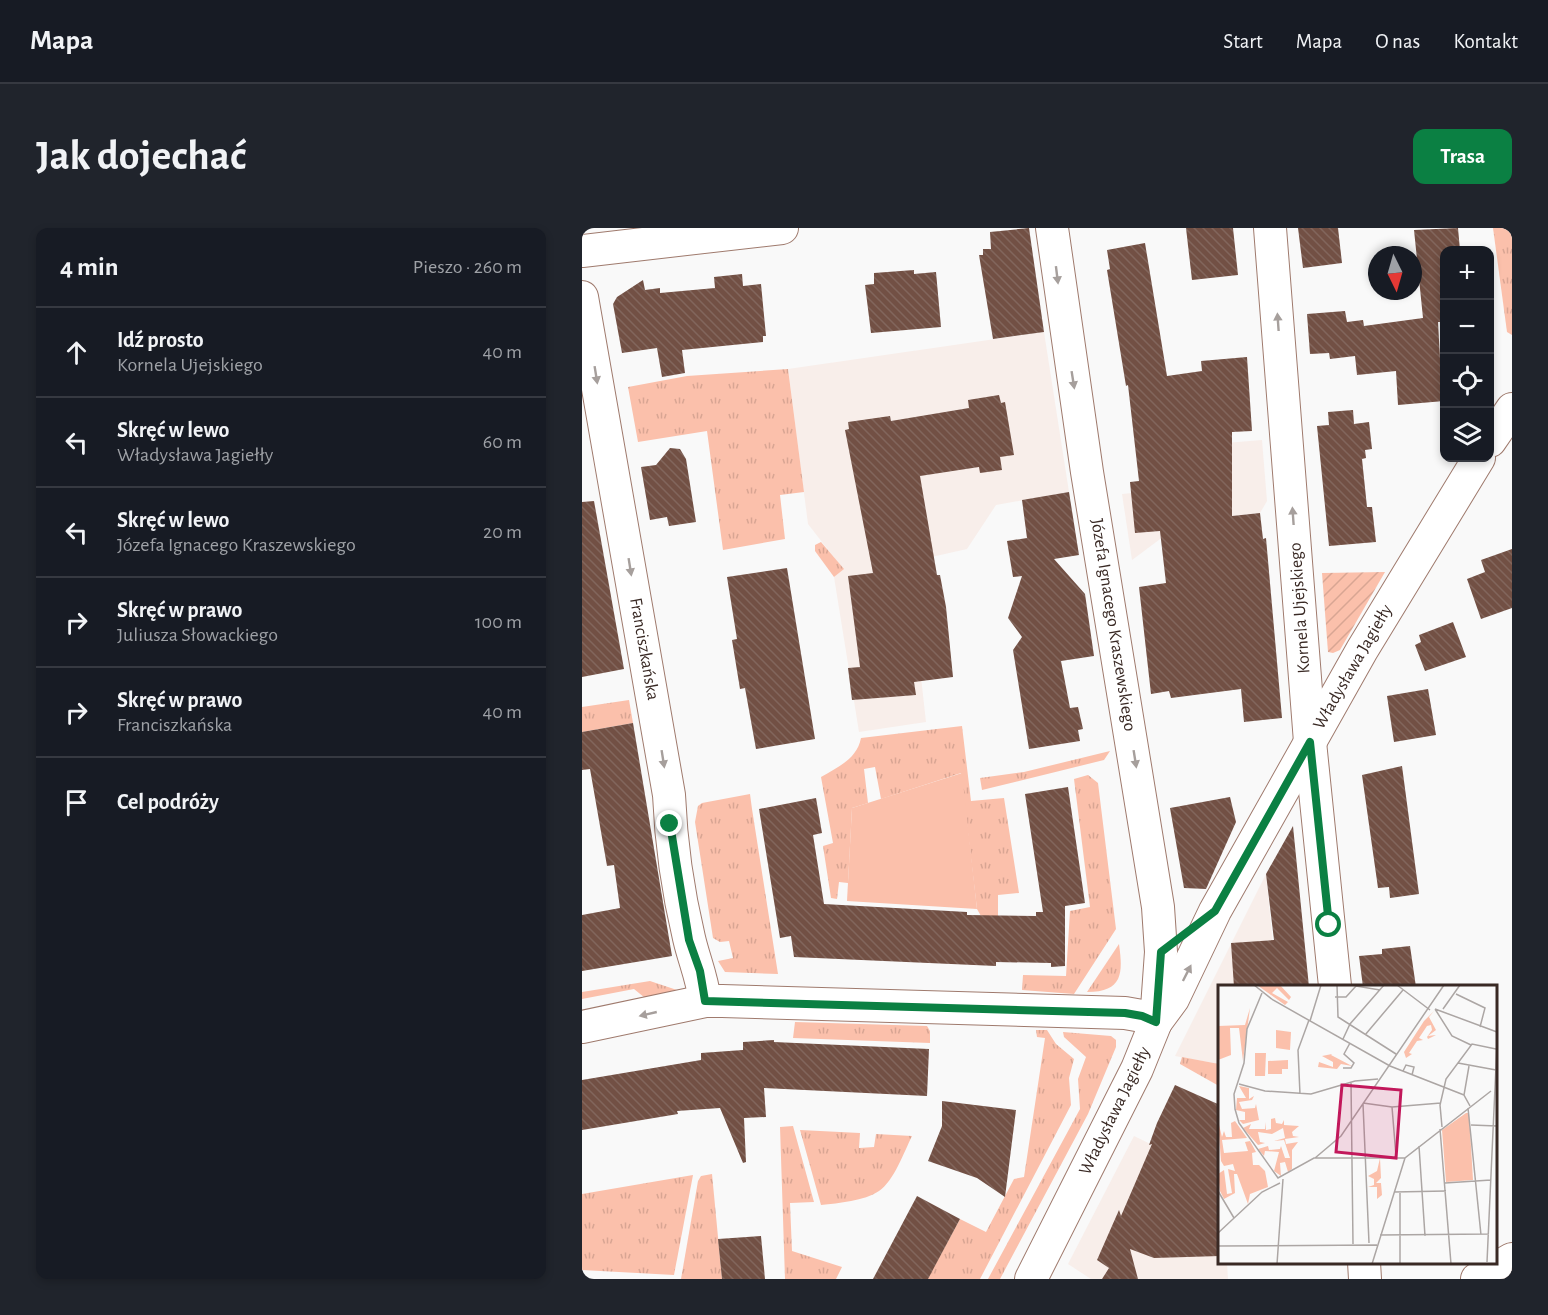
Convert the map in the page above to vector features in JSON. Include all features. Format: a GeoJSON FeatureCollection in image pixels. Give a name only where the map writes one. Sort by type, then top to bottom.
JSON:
{"type":"FeatureCollection","features":[{"type":"Feature","properties":{"kind":"street"},"geometry":{"type":"LineString","coordinates":[[582,251],[783,228]]}},
{"type":"Feature","properties":{"kind":"street","name":"Józefa Ignacego Kraszewskiego"},"geometry":{"type":"LineString","coordinates":[[1052,228],[1087,472],[1157,897],[1161,952],[1156,1022]]}},
{"type":"Feature","properties":{"kind":"street","name":"Kornela Ujejskiego"},"geometry":{"type":"LineString","coordinates":[[1270,228],[1310,742],[1335,985]]}},
{"type":"Feature","properties":{"kind":"street","name":"Franciszkańska"},"geometry":{"type":"LineString","coordinates":[[582,297],[669,795],[670,824],[684,910],[705,1001]]}},
{"type":"Feature","properties":{"kind":"street"},"geometry":{"type":"LineString","coordinates":[[1494,435],[1512,409]]}},
{"type":"Feature","properties":{"kind":"street","name":"Władysława Jagiełły"},"geometry":{"type":"LineString","coordinates":[[1031,1279],[1137,1069],[1156,1022],[1173,999],[1215,911],[1310,742],[1477,462]]}},
{"type":"Feature","properties":{"kind":"street","name":"Władysława Jagiełły"},"geometry":{"type":"LineString","coordinates":[[1161,952],[1215,911]]}},
{"type":"Feature","properties":{"kind":"street"},"geometry":{"type":"LineString","coordinates":[[582,1027],[705,1001],[1125,1013],[1142,1016],[1156,1022]]}},
{"type":"Feature","properties":{"kind":"street"},"geometry":{"type":"LineString","coordinates":[[1477,1279],[1512,1259]]}},
{"type":"Feature","properties":{"kind":"street"},"geometry":{"type":"LineString","coordinates":[[1364,1264],[1365,1279]]}},
{"type":"Feature","properties":{"kind":"shaded area"},"geometry":{"type":"Polygon","coordinates":[[[1044,332],[1069,492],[996,505],[967,549],[927,558],[912,596],[926,722],[859,732],[834,577],[843,569],[808,524],[788,369],[1044,332]]]}},
{"type":"Feature","properties":{"kind":"shaded area"},"geometry":{"type":"Polygon","coordinates":[[[1262,440],[1267,501],[1260,513],[1213,518],[1195,513],[1132,560],[1122,494],[1192,487],[1189,446],[1262,440]]]}},
{"type":"Feature","properties":{"kind":"shaded area"},"geometry":{"type":"Polygon","coordinates":[[[1266,874],[1277,985],[1218,985],[1218,1064],[1175,1056],[1266,874]]]}},
{"type":"Feature","properties":{"kind":"shaded area"},"geometry":{"type":"Polygon","coordinates":[[[1134,1136],[1194,1165],[1218,1170],[1218,1264],[1227,1264],[1228,1279],[1091,1279],[1068,1264],[1134,1136]]]}},
{"type":"Feature","properties":{"kind":"green space"},"geometry":{"type":"Polygon","coordinates":[[[1493,228],[1512,228],[1512,335],[1507,332],[1493,228]]]}},
{"type":"Feature","properties":{"kind":"green space"},"geometry":{"type":"Polygon","coordinates":[[[788,369],[804,492],[780,495],[785,539],[723,550],[707,431],[638,442],[628,387],[687,376],[788,369]]]}},
{"type":"Feature","properties":{"kind":"green space"},"geometry":{"type":"Polygon","coordinates":[[[821,542],[844,569],[834,577],[815,551],[815,545],[821,542]]]}},
{"type":"Feature","properties":{"kind":"green space"},"geometry":{"type":"Polygon","coordinates":[[[1385,572],[1340,650],[1333,653],[1328,652],[1322,573],[1385,572]]]}},
{"type":"Feature","properties":{"kind":"green space"},"geometry":{"type":"Polygon","coordinates":[[[629,700],[633,723],[582,732],[582,707],[629,700]]]}},
{"type":"Feature","properties":{"kind":"green space"},"geometry":{"type":"Polygon","coordinates":[[[962,726],[971,801],[1004,798],[1019,893],[998,895],[998,916],[981,916],[977,909],[961,773],[881,799],[875,767],[864,769],[868,803],[852,808],[848,883],[839,882],[837,899],[831,898],[823,846],[833,843],[821,777],[851,757],[861,738],[962,726]]]}},
{"type":"Feature","properties":{"kind":"green space"},"geometry":{"type":"Polygon","coordinates":[[[1110,751],[1104,760],[982,790],[980,778],[1024,772],[1110,751]]]}},
{"type":"Feature","properties":{"kind":"green space"},"geometry":{"type":"Polygon","coordinates":[[[962,773],[977,909],[847,901],[852,808],[962,773]]]}},
{"type":"Feature","properties":{"kind":"green space"},"geometry":{"type":"Polygon","coordinates":[[[1088,775],[1098,783],[1116,929],[1074,994],[1022,990],[1023,975],[1066,976],[1070,911],[1090,907],[1074,779],[1088,775]]]}},
{"type":"Feature","properties":{"kind":"green space"},"geometry":{"type":"Polygon","coordinates":[[[750,794],[778,974],[725,972],[718,961],[733,958],[729,941],[720,942],[713,938],[695,822],[698,806],[702,803],[750,794]]]}},
{"type":"Feature","properties":{"kind":"green space"},"geometry":{"type":"Polygon","coordinates":[[[1119,944],[1121,964],[1118,979],[1108,989],[1087,992],[1119,944]]]}},
{"type":"Feature","properties":{"kind":"green space"},"geometry":{"type":"Polygon","coordinates":[[[650,981],[680,991],[650,1002],[634,989],[582,999],[582,992],[650,981]]]}},
{"type":"Feature","properties":{"kind":"green space"},"geometry":{"type":"Polygon","coordinates":[[[795,1022],[927,1026],[930,1031],[930,1043],[793,1038],[795,1022]]]}},
{"type":"Feature","properties":{"kind":"green space"},"geometry":{"type":"Polygon","coordinates":[[[1036,1030],[1047,1030],[1056,1044],[1074,1059],[1069,1078],[1071,1105],[980,1279],[924,1279],[928,1278],[960,1219],[986,1232],[1014,1179],[1024,1177],[1045,1038],[1037,1037],[1036,1030]]]}},
{"type":"Feature","properties":{"kind":"green space"},"geometry":{"type":"Polygon","coordinates":[[[1063,1032],[1111,1036],[1116,1040],[1116,1047],[1088,1114],[1000,1279],[988,1279],[1080,1109],[1078,1079],[1086,1057],[1064,1037],[1063,1032]]]}},
{"type":"Feature","properties":{"kind":"green space"},"geometry":{"type":"Polygon","coordinates":[[[1182,1057],[1218,1064],[1218,1085],[1180,1064],[1182,1057]]]}},
{"type":"Feature","properties":{"kind":"green space"},"geometry":{"type":"Polygon","coordinates":[[[793,1126],[814,1202],[790,1203],[792,1251],[842,1267],[836,1279],[785,1279],[780,1127],[793,1126]]]}},
{"type":"Feature","properties":{"kind":"green space"},"geometry":{"type":"Polygon","coordinates":[[[800,1130],[860,1133],[859,1148],[874,1147],[876,1134],[912,1136],[894,1173],[879,1191],[859,1199],[821,1205],[800,1130]]]}},
{"type":"Feature","properties":{"kind":"green space"},"geometry":{"type":"Polygon","coordinates":[[[712,1174],[722,1279],[681,1279],[698,1181],[701,1176],[712,1174]]]}},
{"type":"Feature","properties":{"kind":"green space"},"geometry":{"type":"Polygon","coordinates":[[[693,1175],[674,1275],[582,1270],[582,1194],[693,1175]]]}},
{"type":"Feature","properties":{"kind":"building"},"geometry":{"type":"Polygon","coordinates":[[[1029,228],[1044,332],[993,339],[979,255],[983,255],[983,249],[991,249],[990,232],[1029,228]]]}},
{"type":"Feature","properties":{"kind":"building"},"geometry":{"type":"Polygon","coordinates":[[[1186,228],[1233,228],[1238,275],[1192,280],[1186,228]]]}},
{"type":"Feature","properties":{"kind":"building"},"geometry":{"type":"Polygon","coordinates":[[[1298,228],[1338,228],[1342,263],[1303,268],[1298,228]]]}},
{"type":"Feature","properties":{"kind":"building"},"geometry":{"type":"Polygon","coordinates":[[[1458,228],[1460,246],[1440,246],[1440,322],[1438,322],[1440,401],[1398,405],[1396,371],[1357,375],[1355,356],[1330,359],[1329,353],[1310,354],[1307,314],[1345,311],[1347,322],[1363,320],[1364,326],[1423,318],[1422,246],[1416,246],[1414,230],[1458,228]]]}},
{"type":"Feature","properties":{"kind":"building"},"geometry":{"type":"Polygon","coordinates":[[[1145,243],[1167,376],[1202,371],[1201,361],[1247,357],[1252,431],[1232,432],[1232,516],[1260,513],[1263,539],[1266,538],[1282,718],[1244,722],[1241,689],[1171,698],[1169,691],[1151,694],[1139,587],[1166,583],[1160,531],[1135,533],[1130,482],[1139,481],[1128,385],[1126,386],[1107,270],[1110,269],[1107,250],[1145,243]]]}},
{"type":"Feature","properties":{"kind":"building"},"geometry":{"type":"Polygon","coordinates":[[[914,270],[914,274],[936,272],[941,327],[871,333],[865,285],[874,284],[874,273],[914,270]]]}},
{"type":"Feature","properties":{"kind":"building"},"geometry":{"type":"Polygon","coordinates":[[[742,274],[743,286],[761,284],[766,336],[763,336],[763,342],[682,350],[685,373],[662,377],[657,348],[622,353],[613,304],[617,297],[643,280],[645,290],[660,288],[660,293],[715,288],[714,277],[742,274]]]}},
{"type":"Feature","properties":{"kind":"building"},"geometry":{"type":"Polygon","coordinates":[[[999,395],[1001,403],[1005,402],[1014,455],[1000,457],[1002,470],[980,473],[979,467],[920,476],[937,575],[940,575],[946,607],[953,677],[914,682],[916,695],[852,700],[848,668],[860,667],[848,576],[873,573],[845,430],[849,429],[848,422],[890,416],[891,421],[969,408],[968,400],[999,395]]]}},
{"type":"Feature","properties":{"kind":"building"},"geometry":{"type":"Polygon","coordinates":[[[1353,410],[1354,424],[1369,422],[1372,449],[1365,450],[1366,458],[1362,459],[1367,507],[1372,507],[1376,542],[1329,546],[1317,426],[1329,425],[1328,412],[1353,410]]]}},
{"type":"Feature","properties":{"kind":"building"},"geometry":{"type":"Polygon","coordinates":[[[670,448],[680,449],[686,459],[696,522],[669,526],[667,517],[650,520],[641,467],[656,465],[670,448]]]}},
{"type":"Feature","properties":{"kind":"building"},"geometry":{"type":"Polygon","coordinates":[[[1069,492],[1079,555],[1054,559],[1085,594],[1094,656],[1061,661],[1070,708],[1078,707],[1083,729],[1078,730],[1080,741],[1029,749],[1013,650],[1022,637],[1008,618],[1022,576],[1013,577],[1007,541],[1027,538],[1022,500],[1069,492]]]}},
{"type":"Feature","properties":{"kind":"building"},"geometry":{"type":"Polygon","coordinates":[[[594,501],[624,669],[582,677],[582,502],[594,501]]]}},
{"type":"Feature","properties":{"kind":"building"},"geometry":{"type":"Polygon","coordinates":[[[1512,549],[1512,608],[1481,619],[1467,579],[1485,572],[1481,560],[1512,549]]]}},
{"type":"Feature","properties":{"kind":"building"},"geometry":{"type":"Polygon","coordinates":[[[787,568],[815,739],[756,749],[745,688],[740,689],[732,640],[737,639],[727,577],[787,568]]]}},
{"type":"Feature","properties":{"kind":"building"},"geometry":{"type":"Polygon","coordinates":[[[1453,622],[1466,657],[1425,671],[1415,645],[1421,642],[1419,635],[1453,622]]]}},
{"type":"Feature","properties":{"kind":"building"},"geometry":{"type":"Polygon","coordinates":[[[1428,689],[1436,735],[1394,742],[1387,696],[1428,689]]]}},
{"type":"Feature","properties":{"kind":"building"},"geometry":{"type":"Polygon","coordinates":[[[633,723],[672,956],[582,971],[582,915],[620,908],[614,865],[607,866],[590,769],[582,770],[582,732],[633,723]]]}},
{"type":"Feature","properties":{"kind":"building"},"geometry":{"type":"Polygon","coordinates":[[[1402,766],[1419,894],[1390,898],[1389,887],[1378,888],[1362,775],[1402,766]]]}},
{"type":"Feature","properties":{"kind":"building"},"geometry":{"type":"Polygon","coordinates":[[[1068,787],[1085,903],[1065,906],[1065,966],[1051,967],[1051,963],[996,962],[996,966],[794,957],[791,936],[780,938],[759,809],[816,798],[822,833],[813,835],[824,904],[967,912],[967,915],[1036,916],[1036,912],[1043,912],[1025,794],[1068,787]]]}},
{"type":"Feature","properties":{"kind":"building"},"geometry":{"type":"Polygon","coordinates":[[[1230,797],[1236,822],[1206,889],[1184,888],[1170,808],[1230,797]]]}},
{"type":"Feature","properties":{"kind":"building"},"geometry":{"type":"Polygon","coordinates":[[[1293,826],[1309,985],[1234,985],[1231,943],[1274,940],[1266,874],[1293,826]]]}},
{"type":"Feature","properties":{"kind":"building"},"geometry":{"type":"Polygon","coordinates":[[[1410,946],[1416,985],[1363,985],[1359,956],[1382,954],[1382,949],[1410,946]]]}},
{"type":"Feature","properties":{"kind":"building"},"geometry":{"type":"Polygon","coordinates":[[[774,1040],[774,1042],[929,1049],[927,1096],[764,1088],[766,1117],[744,1118],[746,1162],[743,1163],[720,1108],[677,1111],[678,1114],[582,1130],[582,1080],[701,1060],[701,1053],[743,1050],[743,1042],[774,1040]]]}},
{"type":"Feature","properties":{"kind":"building"},"geometry":{"type":"Polygon","coordinates":[[[1175,1085],[1218,1104],[1218,1256],[1154,1258],[1130,1249],[1138,1279],[1102,1279],[1109,1268],[1097,1260],[1119,1210],[1121,1216],[1152,1144],[1149,1145],[1175,1085]]]}},
{"type":"Feature","properties":{"kind":"building"},"geometry":{"type":"Polygon","coordinates":[[[942,1101],[1016,1110],[1005,1197],[977,1178],[928,1161],[942,1126],[942,1101]]]}},
{"type":"Feature","properties":{"kind":"building"},"geometry":{"type":"Polygon","coordinates":[[[917,1196],[960,1219],[928,1279],[873,1279],[917,1196]]]}},
{"type":"Feature","properties":{"kind":"building"},"geometry":{"type":"Polygon","coordinates":[[[761,1236],[765,1279],[722,1279],[718,1239],[761,1236]]]}},
{"type":"Feature","properties":{"kind":"route"},"geometry":{"type":"LineString","coordinates":[[670,824],[689,940],[700,971],[705,1001],[1125,1013],[1142,1016],[1156,1022],[1161,952],[1201,924],[1215,911],[1310,742],[1329,925]]}}]}
